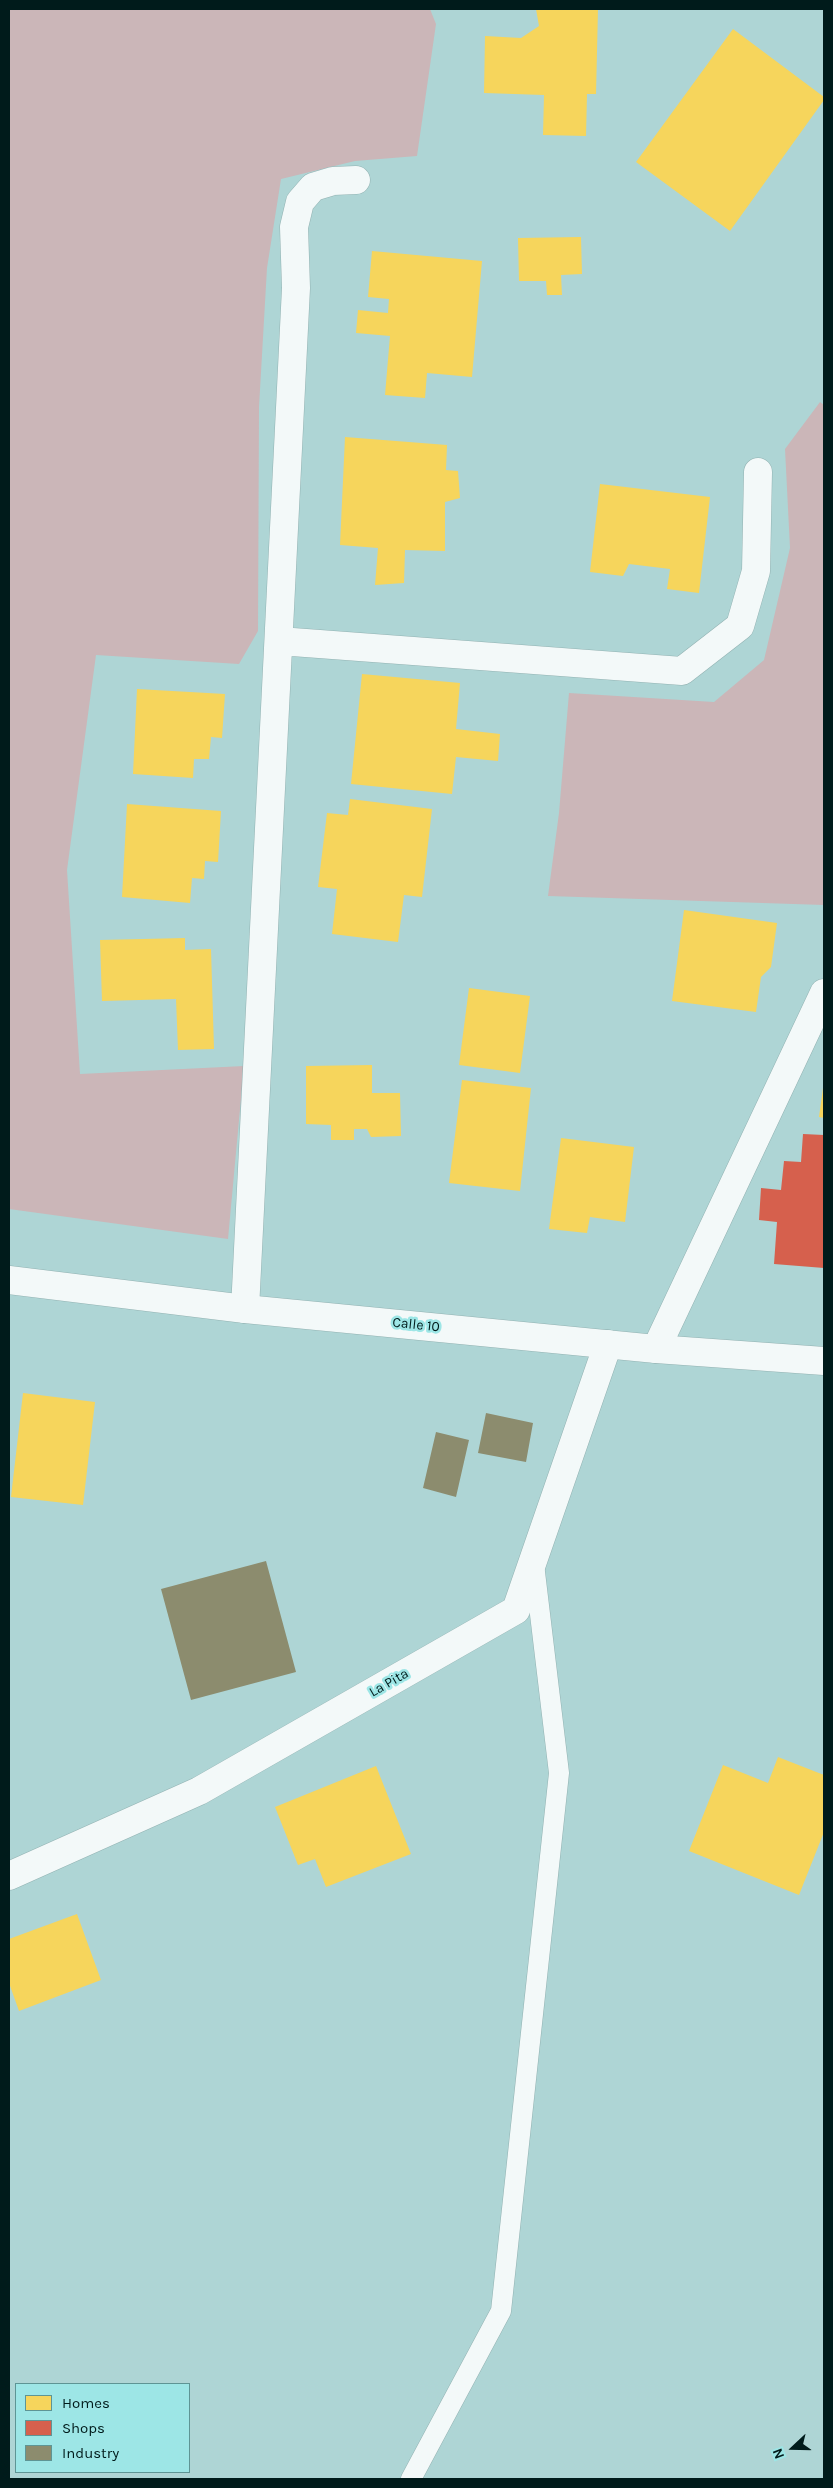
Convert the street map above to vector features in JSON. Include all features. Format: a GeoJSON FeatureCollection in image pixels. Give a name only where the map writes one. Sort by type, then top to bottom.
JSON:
{"type":"FeatureCollection","features":[{"type":"Feature","properties":{"kind":"street"},"geometry":{"type":"LineString","coordinates":[[245,1309],[296,288],[294,227],[300,202],[313,187],[333,181],[356,180]]}},
{"type":"Feature","properties":{"kind":"street"},"geometry":{"type":"LineString","coordinates":[[279,641],[682,671],[740,626],[756,571],[758,472]]}},
{"type":"Feature","properties":{"kind":"street"},"geometry":{"type":"LineString","coordinates":[[656,1349],[824,993]]}},
{"type":"Feature","properties":{"kind":"street","name":"Calle 10"},"geometry":{"type":"LineString","coordinates":[[9,1280],[245,1309],[656,1349],[824,1361]]}},
{"type":"Feature","properties":{"kind":"street","name":"La Pita"},"geometry":{"type":"LineString","coordinates":[[9,1876],[199,1792],[516,1610],[608,1344]]}},
{"type":"Feature","properties":{"kind":"lane"},"geometry":{"type":"LineString","coordinates":[[411,2479],[501,2311],[559,1773],[534,1559]]}},
{"type":"Feature","properties":{"kind":"shaded area"},"geometry":{"type":"Polygon","coordinates":[[[9,9],[430,9],[436,24],[417,156],[355,161],[281,179],[267,268],[259,407],[258,631],[239,664],[96,655],[67,870],[80,1074],[244,1066],[228,1239],[9,1209],[9,9]]]}},
{"type":"Feature","properties":{"kind":"shaded area"},"geometry":{"type":"Polygon","coordinates":[[[820,402],[824,405],[824,905],[548,896],[559,813],[569,693],[714,702],[764,660],[790,548],[785,449],[820,402]]]}},
{"type":"Feature","properties":{"kind":"building: Homes"},"geometry":{"type":"Polygon","coordinates":[[[536,9],[598,9],[596,94],[587,94],[586,136],[543,135],[544,95],[484,93],[485,36],[521,38],[539,26],[536,9]]]}},
{"type":"Feature","properties":{"kind":"building: Homes"},"geometry":{"type":"Polygon","coordinates":[[[733,29],[824,97],[824,100],[730,231],[636,162],[733,29]]]}},
{"type":"Feature","properties":{"kind":"building: Homes"},"geometry":{"type":"Polygon","coordinates":[[[581,237],[582,274],[561,275],[562,295],[547,295],[546,281],[519,281],[518,238],[581,237]]]}},
{"type":"Feature","properties":{"kind":"building: Homes"},"geometry":{"type":"Polygon","coordinates":[[[372,251],[482,261],[472,377],[427,373],[425,398],[385,395],[390,336],[356,333],[358,310],[388,313],[389,299],[368,297],[372,251]]]}},
{"type":"Feature","properties":{"kind":"building: Homes"},"geometry":{"type":"Polygon","coordinates":[[[345,437],[447,445],[446,470],[458,471],[460,498],[445,502],[445,551],[405,550],[404,583],[375,585],[378,548],[340,545],[345,437]]]}},
{"type":"Feature","properties":{"kind":"building: Homes"},"geometry":{"type":"Polygon","coordinates":[[[600,484],[710,497],[699,593],[667,589],[670,569],[629,564],[623,576],[590,572],[600,484]]]}},
{"type":"Feature","properties":{"kind":"building: Homes"},"geometry":{"type":"Polygon","coordinates":[[[362,674],[460,683],[456,729],[500,734],[498,761],[456,757],[452,794],[351,784],[362,674]]]}},
{"type":"Feature","properties":{"kind":"building: Homes"},"geometry":{"type":"Polygon","coordinates":[[[137,689],[225,694],[222,738],[211,737],[209,759],[194,759],[193,778],[133,774],[137,689]]]}},
{"type":"Feature","properties":{"kind":"building: Homes"},"geometry":{"type":"Polygon","coordinates":[[[350,799],[432,809],[422,897],[404,895],[398,942],[332,934],[337,889],[318,887],[327,813],[348,815],[350,799]]]}},
{"type":"Feature","properties":{"kind":"building: Homes"},"geometry":{"type":"Polygon","coordinates":[[[127,804],[221,811],[218,862],[205,861],[204,879],[192,878],[190,903],[122,897],[127,804]]]}},
{"type":"Feature","properties":{"kind":"building: Homes"},"geometry":{"type":"Polygon","coordinates":[[[684,910],[777,923],[771,967],[761,977],[756,1012],[672,1001],[684,910]]]}},
{"type":"Feature","properties":{"kind":"building: Homes"},"geometry":{"type":"Polygon","coordinates":[[[185,938],[185,950],[211,949],[214,1049],[178,1050],[176,999],[102,1001],[100,940],[185,938]]]}},
{"type":"Feature","properties":{"kind":"building: Homes"},"geometry":{"type":"Polygon","coordinates":[[[469,988],[530,996],[520,1073],[459,1065],[469,988]]]}},
{"type":"Feature","properties":{"kind":"building: Homes"},"geometry":{"type":"Polygon","coordinates":[[[372,1065],[372,1093],[400,1093],[401,1136],[371,1137],[367,1129],[354,1129],[354,1140],[331,1140],[331,1125],[306,1124],[306,1066],[372,1065]]]}},
{"type":"Feature","properties":{"kind":"building: Homes"},"geometry":{"type":"Polygon","coordinates":[[[462,1080],[531,1088],[520,1191],[449,1183],[462,1080]]]}},
{"type":"Feature","properties":{"kind":"building: Homes"},"geometry":{"type":"Polygon","coordinates":[[[824,1088],[824,1118],[819,1117],[824,1088]]]}},
{"type":"Feature","properties":{"kind":"building: Homes"},"geometry":{"type":"Polygon","coordinates":[[[561,1138],[634,1147],[625,1222],[590,1217],[587,1233],[549,1229],[561,1138]]]}},
{"type":"Feature","properties":{"kind":"building: Homes"},"geometry":{"type":"Polygon","coordinates":[[[23,1393],[95,1402],[83,1505],[11,1497],[23,1393]]]}},
{"type":"Feature","properties":{"kind":"building: Homes"},"geometry":{"type":"Polygon","coordinates":[[[778,1757],[824,1775],[824,1832],[799,1895],[689,1851],[723,1765],[768,1783],[778,1757]]]}},
{"type":"Feature","properties":{"kind":"building: Homes"},"geometry":{"type":"Polygon","coordinates":[[[376,1766],[411,1854],[326,1887],[315,1859],[298,1865],[275,1807],[376,1766]]]}},
{"type":"Feature","properties":{"kind":"building: Homes"},"geometry":{"type":"Polygon","coordinates":[[[77,1914],[101,1980],[19,2011],[9,1983],[9,1939],[77,1914]]]}},
{"type":"Feature","properties":{"kind":"building: Shops"},"geometry":{"type":"Polygon","coordinates":[[[803,1134],[824,1135],[824,1268],[774,1264],[777,1222],[759,1220],[761,1188],[781,1190],[784,1161],[801,1162],[803,1134]]]}},
{"type":"Feature","properties":{"kind":"building: Industry"},"geometry":{"type":"Polygon","coordinates":[[[486,1413],[533,1423],[526,1462],[478,1453],[486,1413]]]}},
{"type":"Feature","properties":{"kind":"building: Industry"},"geometry":{"type":"Polygon","coordinates":[[[436,1432],[469,1440],[456,1497],[423,1488],[436,1432]]]}},
{"type":"Feature","properties":{"kind":"building: Industry"},"geometry":{"type":"Polygon","coordinates":[[[266,1561],[296,1672],[191,1700],[161,1589],[266,1561]]]}}]}
